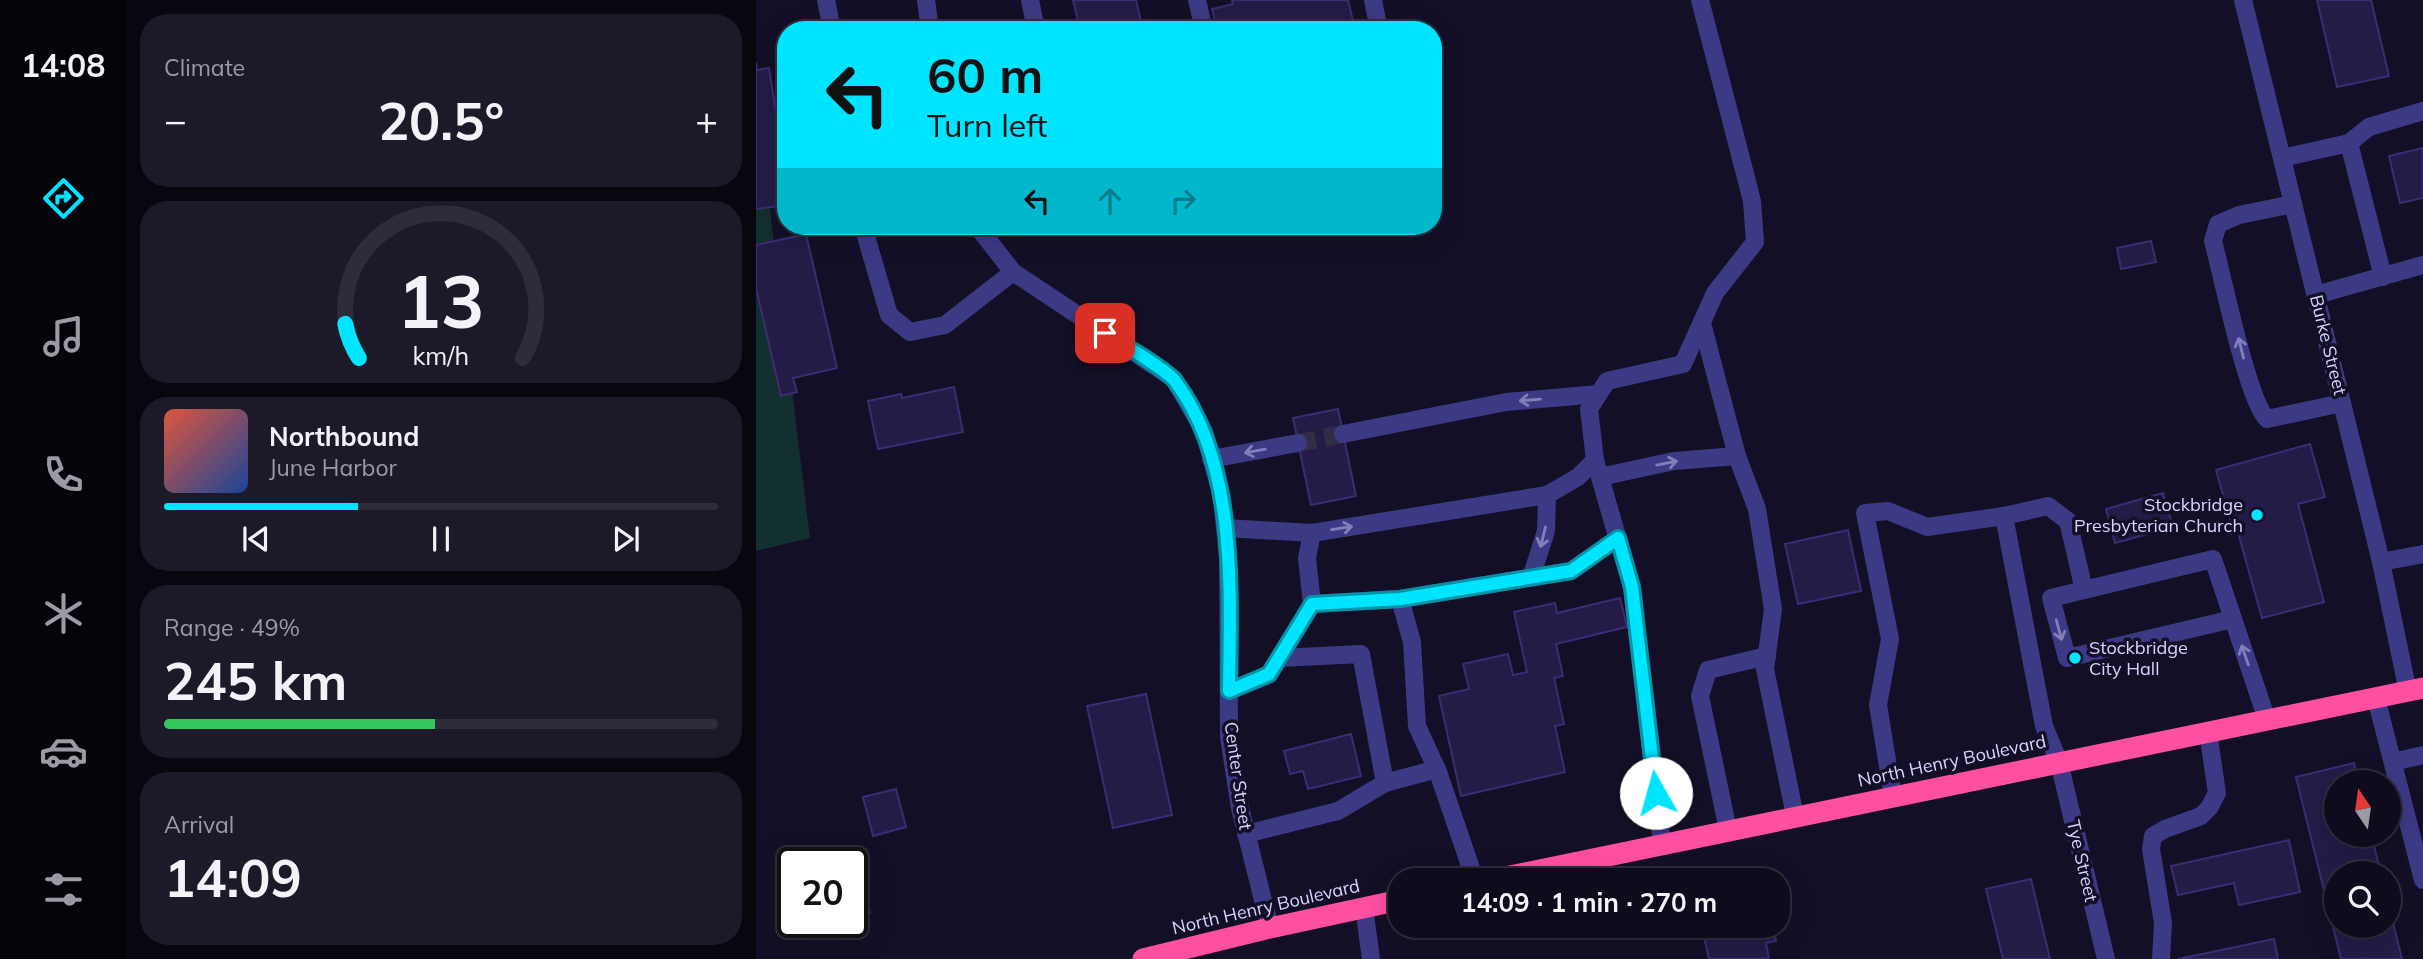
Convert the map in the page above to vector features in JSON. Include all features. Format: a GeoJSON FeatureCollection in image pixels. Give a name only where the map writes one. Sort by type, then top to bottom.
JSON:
{"type":"FeatureCollection","features":[{"type":"Feature","properties":{"kind":"highway","name":"North Henry Boulevard"},"geometry":{"type":"LineString","coordinates":[[1548,868],[2416,690]]}},
{"type":"Feature","properties":{"kind":"highway","name":"North Henry Boulevard"},"geometry":{"type":"LineString","coordinates":[[1143,959],[1190,954],[1270,928],[1388,902]]}},
{"type":"Feature","properties":{"kind":"street"},"geometry":{"type":"LineString","coordinates":[[826,0],[830,21]]}},
{"type":"Feature","properties":{"kind":"street"},"geometry":{"type":"LineString","coordinates":[[926,0],[929,21]]}},
{"type":"Feature","properties":{"kind":"street"},"geometry":{"type":"LineString","coordinates":[[1030,0],[1034,21]]}},
{"type":"Feature","properties":{"kind":"street"},"geometry":{"type":"LineString","coordinates":[[1197,0],[1201,21]]}},
{"type":"Feature","properties":{"kind":"street"},"geometry":{"type":"LineString","coordinates":[[1373,0],[1377,21]]}},
{"type":"Feature","properties":{"kind":"street"},"geometry":{"type":"LineString","coordinates":[[1662,844],[1632,587],[1598,469],[1588,409],[1607,381],[1683,364],[1715,293],[1755,242],[1752,201],[1700,0]]}},
{"type":"Feature","properties":{"kind":"street","name":"Burke Street"},"geometry":{"type":"LineString","coordinates":[[2243,0],[2381,562],[2416,690]]}},
{"type":"Feature","properties":{"kind":"street"},"geometry":{"type":"LineString","coordinates":[[2282,158],[2349,143],[2369,127],[2423,111]]}},
{"type":"Feature","properties":{"kind":"street"},"geometry":{"type":"LineString","coordinates":[[2349,143],[2384,277]]}},
{"type":"Feature","properties":{"kind":"street"},"geometry":{"type":"LineString","coordinates":[[2293,204],[2239,215],[2218,224],[2213,242],[2251,388],[2261,413],[2267,418],[2342,403]]}},
{"type":"Feature","properties":{"kind":"street"},"geometry":{"type":"LineString","coordinates":[[866,235],[889,315],[910,332],[945,325],[1013,272]]}},
{"type":"Feature","properties":{"kind":"street","name":"Center Street"},"geometry":{"type":"LineString","coordinates":[[984,235],[1013,272],[1174,379],[1204,432],[1222,497],[1228,559],[1229,737],[1246,834],[1270,928]]}},
{"type":"Feature","properties":{"kind":"street"},"geometry":{"type":"LineString","coordinates":[[2316,295],[2423,265]]}},
{"type":"Feature","properties":{"kind":"street"},"geometry":{"type":"LineString","coordinates":[[1702,323],[1737,456],[1757,509],[1773,609],[1765,669],[1795,816]]}},
{"type":"Feature","properties":{"kind":"street"},"geometry":{"type":"LineString","coordinates":[[1343,434],[1506,402],[1598,394]]}},
{"type":"Feature","properties":{"kind":"street"},"geometry":{"type":"LineString","coordinates":[[1211,458],[1298,443]]}},
{"type":"Feature","properties":{"kind":"street"},"geometry":{"type":"LineString","coordinates":[[1225,528],[1312,533],[1547,495],[1598,469],[1737,456]]}},
{"type":"Feature","properties":{"kind":"street"},"geometry":{"type":"LineString","coordinates":[[1531,578],[1546,531],[1547,495]]}},
{"type":"Feature","properties":{"kind":"street"},"geometry":{"type":"LineString","coordinates":[[1893,796],[1878,705],[1890,639],[1866,513],[1888,511],[1927,527],[2004,516],[2049,506],[2068,521],[2084,590]]}},
{"type":"Feature","properties":{"kind":"street","name":"Tye Street"},"geometry":{"type":"LineString","coordinates":[[2004,516],[2045,726],[2059,762],[2106,959]]}},
{"type":"Feature","properties":{"kind":"street"},"geometry":{"type":"LineString","coordinates":[[1229,691],[1269,674],[1312,604],[1307,558],[1312,533]]}},
{"type":"Feature","properties":{"kind":"street"},"geometry":{"type":"LineString","coordinates":[[1312,604],[1400,599],[1571,571],[1618,538]]}},
{"type":"Feature","properties":{"kind":"street"},"geometry":{"type":"LineString","coordinates":[[2381,562],[2423,554]]}},
{"type":"Feature","properties":{"kind":"street"},"geometry":{"type":"LineString","coordinates":[[2233,619],[2067,658],[2050,598],[2213,559],[2267,720]]}},
{"type":"Feature","properties":{"kind":"street"},"geometry":{"type":"LineString","coordinates":[[1400,599],[1412,642],[1417,726],[1437,769],[1471,868]]}},
{"type":"Feature","properties":{"kind":"street"},"geometry":{"type":"LineString","coordinates":[[1280,658],[1361,654],[1385,783]]}},
{"type":"Feature","properties":{"kind":"street"},"geometry":{"type":"LineString","coordinates":[[1728,831],[1700,696],[1708,670],[1767,656]]}},
{"type":"Feature","properties":{"kind":"street"},"geometry":{"type":"LineString","coordinates":[[2376,698],[2423,880]]}},
{"type":"Feature","properties":{"kind":"street"},"geometry":{"type":"LineString","coordinates":[[2161,959],[2163,923],[2151,849],[2154,836],[2200,816],[2209,808],[2217,793],[2208,732]]}},
{"type":"Feature","properties":{"kind":"street"},"geometry":{"type":"LineString","coordinates":[[2393,762],[2423,755]]}},
{"type":"Feature","properties":{"kind":"street"},"geometry":{"type":"LineString","coordinates":[[1246,834],[1338,811],[1385,783],[1437,769]]}},
{"type":"Feature","properties":{"kind":"street"},"geometry":{"type":"LineString","coordinates":[[1364,907],[1371,959]]}},
{"type":"Feature","properties":{"kind":"green space"},"geometry":{"type":"Polygon","coordinates":[[[756,94],[810,538],[756,551],[756,94]]]}},
{"type":"Feature","properties":{"kind":"building"},"geometry":{"type":"Polygon","coordinates":[[[1073,0],[1136,0],[1141,21],[1078,21],[1073,0]]]}},
{"type":"Feature","properties":{"kind":"building"},"geometry":{"type":"Polygon","coordinates":[[[1232,0],[1348,0],[1353,21],[1215,21],[1212,9],[1233,4],[1232,0]]]}},
{"type":"Feature","properties":{"kind":"building"},"geometry":{"type":"Polygon","coordinates":[[[2317,0],[2371,0],[2389,76],[2337,87],[2317,0]]]}},
{"type":"Feature","properties":{"kind":"building"},"geometry":{"type":"Polygon","coordinates":[[[756,62],[757,70],[769,68],[777,119],[777,206],[756,209],[756,62]]]}},
{"type":"Feature","properties":{"kind":"building"},"geometry":{"type":"Polygon","coordinates":[[[2423,148],[2423,198],[2400,203],[2389,156],[2423,148]]]}},
{"type":"Feature","properties":{"kind":"building"},"geometry":{"type":"Polygon","coordinates":[[[806,235],[837,368],[793,378],[797,392],[781,396],[756,288],[756,245],[806,235]]]}},
{"type":"Feature","properties":{"kind":"building"},"geometry":{"type":"Polygon","coordinates":[[[2151,241],[2156,262],[2121,269],[2117,248],[2151,241]]]}},
{"type":"Feature","properties":{"kind":"building"},"geometry":{"type":"Polygon","coordinates":[[[954,387],[963,432],[878,449],[868,401],[901,394],[902,398],[954,387]]]}},
{"type":"Feature","properties":{"kind":"building"},"geometry":{"type":"Polygon","coordinates":[[[1338,409],[1356,496],[1311,505],[1293,418],[1338,409]]]}},
{"type":"Feature","properties":{"kind":"building"},"geometry":{"type":"Polygon","coordinates":[[[2310,444],[2325,497],[2298,504],[2324,602],[2262,618],[2235,522],[2231,524],[2216,470],[2310,444]]]}},
{"type":"Feature","properties":{"kind":"building"},"geometry":{"type":"Polygon","coordinates":[[[2163,493],[2173,527],[2115,543],[2106,509],[2163,493]]]}},
{"type":"Feature","properties":{"kind":"building"},"geometry":{"type":"Polygon","coordinates":[[[1848,530],[1861,591],[1798,604],[1785,544],[1848,530]]]}},
{"type":"Feature","properties":{"kind":"building"},"geometry":{"type":"Polygon","coordinates":[[[1620,598],[1627,627],[1556,644],[1563,676],[1554,678],[1564,724],[1555,726],[1565,772],[1461,796],[1439,696],[1469,689],[1463,664],[1508,654],[1513,675],[1527,672],[1514,612],[1555,603],[1557,613],[1620,598]]]}},
{"type":"Feature","properties":{"kind":"building"},"geometry":{"type":"Polygon","coordinates":[[[1146,694],[1172,815],[1113,828],[1087,706],[1146,694]]]}},
{"type":"Feature","properties":{"kind":"building"},"geometry":{"type":"Polygon","coordinates":[[[1351,734],[1361,776],[1308,789],[1303,771],[1290,774],[1284,751],[1351,734]]]}},
{"type":"Feature","properties":{"kind":"building"},"geometry":{"type":"Polygon","coordinates":[[[2354,763],[2355,770],[2325,770],[2354,763]]]}},
{"type":"Feature","properties":{"kind":"building"},"geometry":{"type":"Polygon","coordinates":[[[2324,770],[2324,847],[2374,847],[2378,861],[2324,861],[2324,890],[2296,777],[2324,770]]]}},
{"type":"Feature","properties":{"kind":"building"},"geometry":{"type":"Polygon","coordinates":[[[896,789],[906,827],[873,836],[863,797],[896,789]]]}},
{"type":"Feature","properties":{"kind":"building"},"geometry":{"type":"Polygon","coordinates":[[[2289,840],[2300,892],[2239,905],[2234,883],[2178,895],[2171,866],[2289,840]]]}},
{"type":"Feature","properties":{"kind":"building"},"geometry":{"type":"Polygon","coordinates":[[[2031,879],[2050,959],[2003,959],[1986,889],[2031,879]]]}},
{"type":"Feature","properties":{"kind":"building"},"geometry":{"type":"Polygon","coordinates":[[[1704,938],[1775,938],[1776,941],[1766,943],[1769,959],[1709,959],[1704,938]]]}},
{"type":"Feature","properties":{"kind":"building"},"geometry":{"type":"Polygon","coordinates":[[[2336,938],[2397,938],[2402,959],[2341,959],[2336,938]]]}},
{"type":"Feature","properties":{"kind":"building"},"geometry":{"type":"Polygon","coordinates":[[[2274,939],[2278,959],[2178,959],[2274,939]]]}},
{"type":"Feature","properties":{"kind":"tunnel"},"geometry":{"type":"LineString","coordinates":[[1298,443],[1343,434]]}},
{"type":"Feature","properties":{"kind":"place","name":"Stockbridge Presbyterian Church"},"geometry":{"type":"Point","coordinates":[2257,515]}},
{"type":"Feature","properties":{"kind":"place","name":"Stockbridge City Hall"},"geometry":{"type":"Point","coordinates":[2075,658]}},
{"type":"Feature","properties":{"kind":"route"},"geometry":{"type":"LineString","coordinates":[[1105,333],[1174,379],[1204,432],[1222,497],[1228,559],[1229,691],[1269,674],[1293,639],[1312,604],[1400,599],[1571,571],[1618,538],[1632,587],[1656,793]]}}]}
